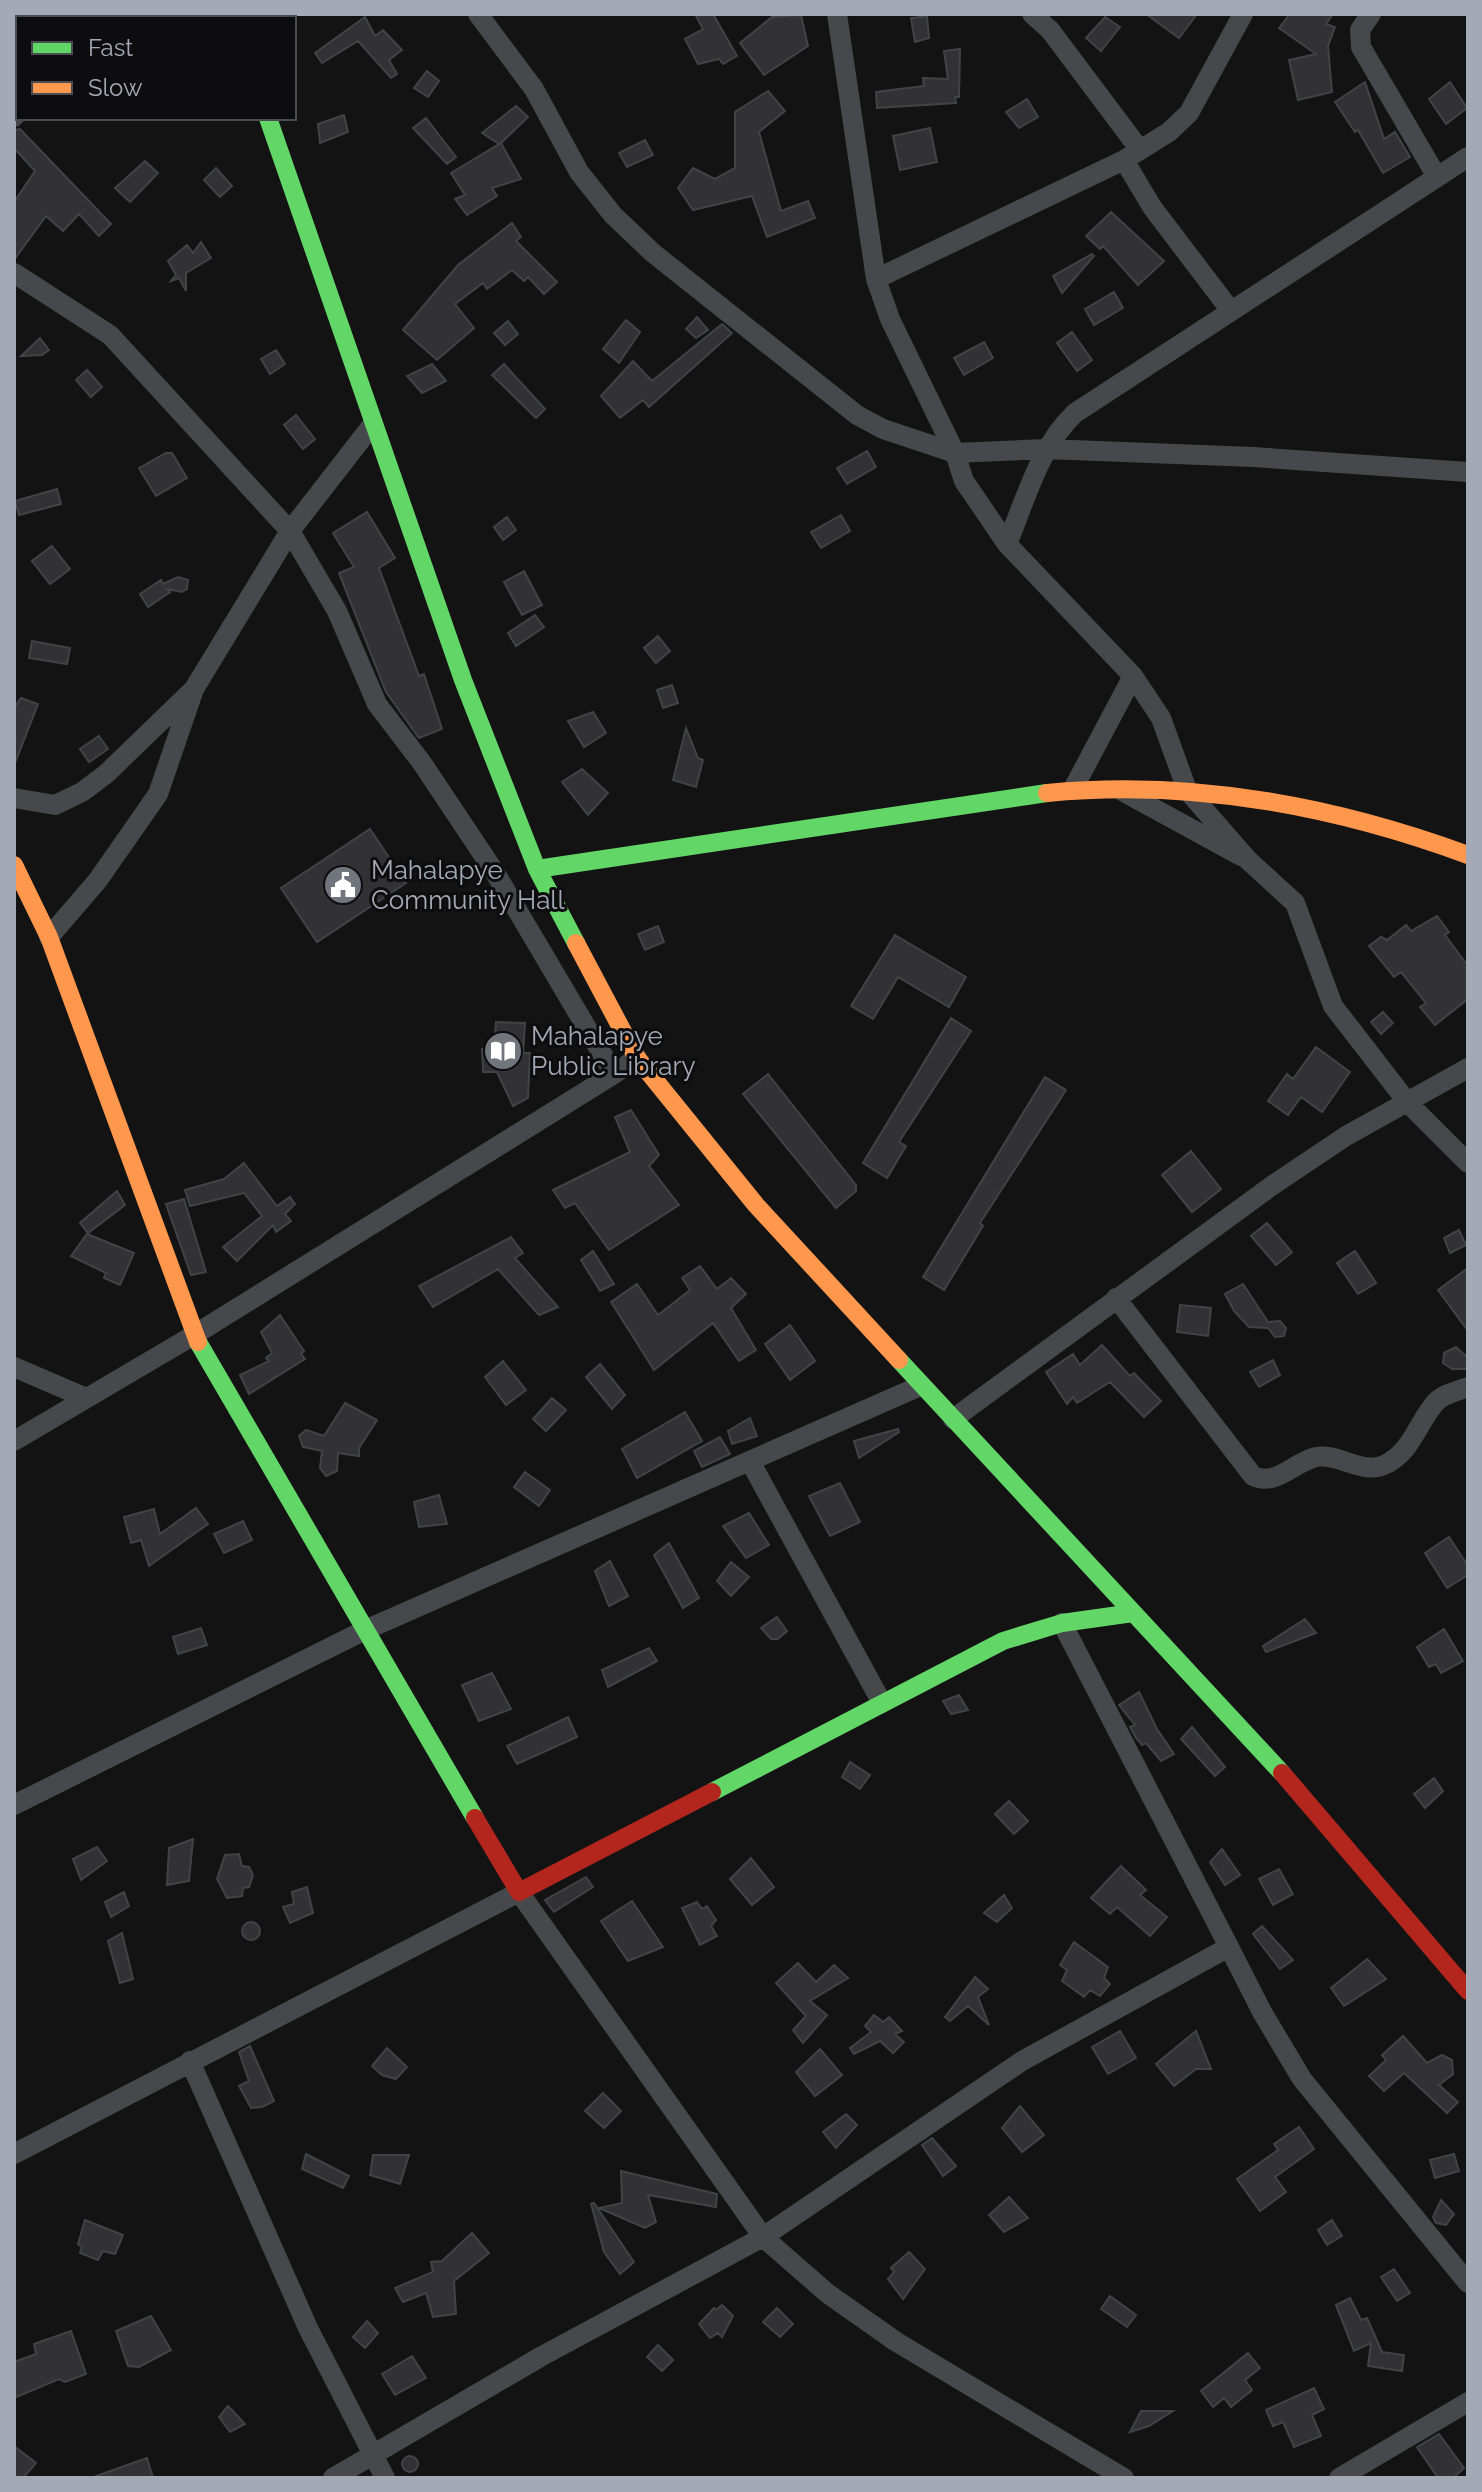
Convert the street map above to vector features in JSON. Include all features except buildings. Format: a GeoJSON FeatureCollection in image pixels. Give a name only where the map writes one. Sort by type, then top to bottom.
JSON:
{"type":"FeatureCollection","features":[{"type":"Feature","properties":{"kind":"street"},"geometry":{"type":"LineString","coordinates":[[478,14],[534,89],[579,172],[613,215],[653,253],[857,415],[883,429],[955,453],[1046,449],[1253,457],[1468,472]]}},
{"type":"Feature","properties":{"kind":"street"},"geometry":{"type":"LineString","coordinates":[[837,14],[876,279],[890,319],[955,453],[964,481],[1007,544],[1133,676],[1161,718],[1187,790],[1248,860],[1295,903],[1333,1006],[1408,1103],[1468,1163]]}},
{"type":"Feature","properties":{"kind":"street"},"geometry":{"type":"LineString","coordinates":[[1032,14],[1050,30],[1132,155],[1152,207],[1231,311]]}},
{"type":"Feature","properties":{"kind":"street"},"geometry":{"type":"LineString","coordinates":[[876,279],[1132,155],[1169,132],[1189,113],[1243,14]]}},
{"type":"Feature","properties":{"kind":"street"},"geometry":{"type":"LineString","coordinates":[[1371,14],[1360,30],[1361,47],[1437,177]]}},
{"type":"Feature","properties":{"kind":"street"},"geometry":{"type":"LineString","coordinates":[[269,120],[463,680],[537,869],[637,1058],[756,1205],[920,1386],[1460,1964],[1468,1991]]}},
{"type":"Feature","properties":{"kind":"street"},"geometry":{"type":"LineString","coordinates":[[1007,544],[1046,449],[1055,433],[1075,413],[1468,157]]}},
{"type":"Feature","properties":{"kind":"street"},"geometry":{"type":"LineString","coordinates":[[14,273],[110,335],[290,531],[337,611],[377,704],[422,763],[494,871],[614,1074]]}},
{"type":"Feature","properties":{"kind":"street"},"geometry":{"type":"LineString","coordinates":[[49,937],[98,880],[158,794],[194,689],[290,531],[373,424]]}},
{"type":"Feature","properties":{"kind":"street"},"geometry":{"type":"LineString","coordinates":[[1073,789],[1133,676]]}},
{"type":"Feature","properties":{"kind":"street"},"geometry":{"type":"LineString","coordinates":[[14,798],[37,805],[55,805],[82,792],[106,774],[194,689]]}},
{"type":"Feature","properties":{"kind":"street"},"geometry":{"type":"LineString","coordinates":[[537,869],[1073,789],[1117,788],[1187,790],[1327,810],[1424,838],[1468,855]]}},
{"type":"Feature","properties":{"kind":"street"},"geometry":{"type":"LineString","coordinates":[[1117,788],[1199,836],[1248,860]]}},
{"type":"Feature","properties":{"kind":"street"},"geometry":{"type":"LineString","coordinates":[[14,865],[49,937],[194,1335],[363,1631],[519,1892],[763,2237],[827,2293],[895,2341],[1124,2478]]}},
{"type":"Feature","properties":{"kind":"street"},"geometry":{"type":"LineString","coordinates":[[14,1441],[194,1335],[637,1058]]}},
{"type":"Feature","properties":{"kind":"street"},"geometry":{"type":"LineString","coordinates":[[953,1419],[1116,1298],[1334,1145],[1468,1068]]}},
{"type":"Feature","properties":{"kind":"street"},"geometry":{"type":"LineString","coordinates":[[1116,1298],[1253,1476],[1261,1480],[1270,1479],[1316,1457],[1330,1457],[1365,1467],[1381,1466],[1401,1453],[1436,1400],[1468,1387]]}},
{"type":"Feature","properties":{"kind":"street"},"geometry":{"type":"LineString","coordinates":[[14,1367],[86,1398]]}},
{"type":"Feature","properties":{"kind":"street"},"geometry":{"type":"LineString","coordinates":[[14,1805],[363,1631],[751,1463],[920,1386]]}},
{"type":"Feature","properties":{"kind":"street"},"geometry":{"type":"LineString","coordinates":[[751,1463],[882,1703]]}},
{"type":"Feature","properties":{"kind":"street"},"geometry":{"type":"LineString","coordinates":[[14,2154],[1003,1641],[1062,1623],[1133,1613]]}},
{"type":"Feature","properties":{"kind":"street"},"geometry":{"type":"LineString","coordinates":[[1062,1623],[1262,2012],[1302,2079],[1468,2283]]}},
{"type":"Feature","properties":{"kind":"street"},"geometry":{"type":"LineString","coordinates":[[333,2478],[542,2356],[763,2237],[1022,2061],[1229,1947]]}},
{"type":"Feature","properties":{"kind":"street"},"geometry":{"type":"LineString","coordinates":[[190,2061],[308,2328],[385,2478]]}},
{"type":"Feature","properties":{"kind":"street"},"geometry":{"type":"LineString","coordinates":[[1339,2478],[1468,2402]]}},
{"type":"Feature","properties":{"kind":"traffic: fast"},"geometry":{"type":"LineString","coordinates":[[269,120],[463,680],[537,869],[576,943]]}},
{"type":"Feature","properties":{"kind":"traffic: fast"},"geometry":{"type":"LineString","coordinates":[[537,869],[1047,793]]}},
{"type":"Feature","properties":{"kind":"traffic: fast"},"geometry":{"type":"LineString","coordinates":[[198,1342],[475,1818]]}},
{"type":"Feature","properties":{"kind":"traffic: fast"},"geometry":{"type":"LineString","coordinates":[[899,1360],[1282,1773]]}},
{"type":"Feature","properties":{"kind":"traffic: fast"},"geometry":{"type":"LineString","coordinates":[[712,1792],[1003,1641],[1062,1623],[1133,1613]]}},
{"type":"Feature","properties":{"kind":"traffic: slow"},"geometry":{"type":"LineString","coordinates":[[1047,793],[1155,790],[1261,800],[1365,822],[1468,855]]}},
{"type":"Feature","properties":{"kind":"traffic: slow"},"geometry":{"type":"LineString","coordinates":[[14,865],[49,937],[198,1342]]}},
{"type":"Feature","properties":{"kind":"traffic: slow"},"geometry":{"type":"LineString","coordinates":[[576,943],[637,1058],[756,1205],[899,1360]]}},
{"type":"Feature","properties":{"kind":"traffic: jam"},"geometry":{"type":"LineString","coordinates":[[1282,1773],[1468,1991]]}},
{"type":"Feature","properties":{"kind":"traffic: jam"},"geometry":{"type":"LineString","coordinates":[[475,1818],[519,1892],[712,1792]]}},
{"type":"Feature","properties":{"kind":"place","name":"Mahalapye Community Hall"},"geometry":{"type":"Point","coordinates":[343,885]}},
{"type":"Feature","properties":{"kind":"place","name":"Mahalapye Public Library"},"geometry":{"type":"Point","coordinates":[503,1051]}}]}
